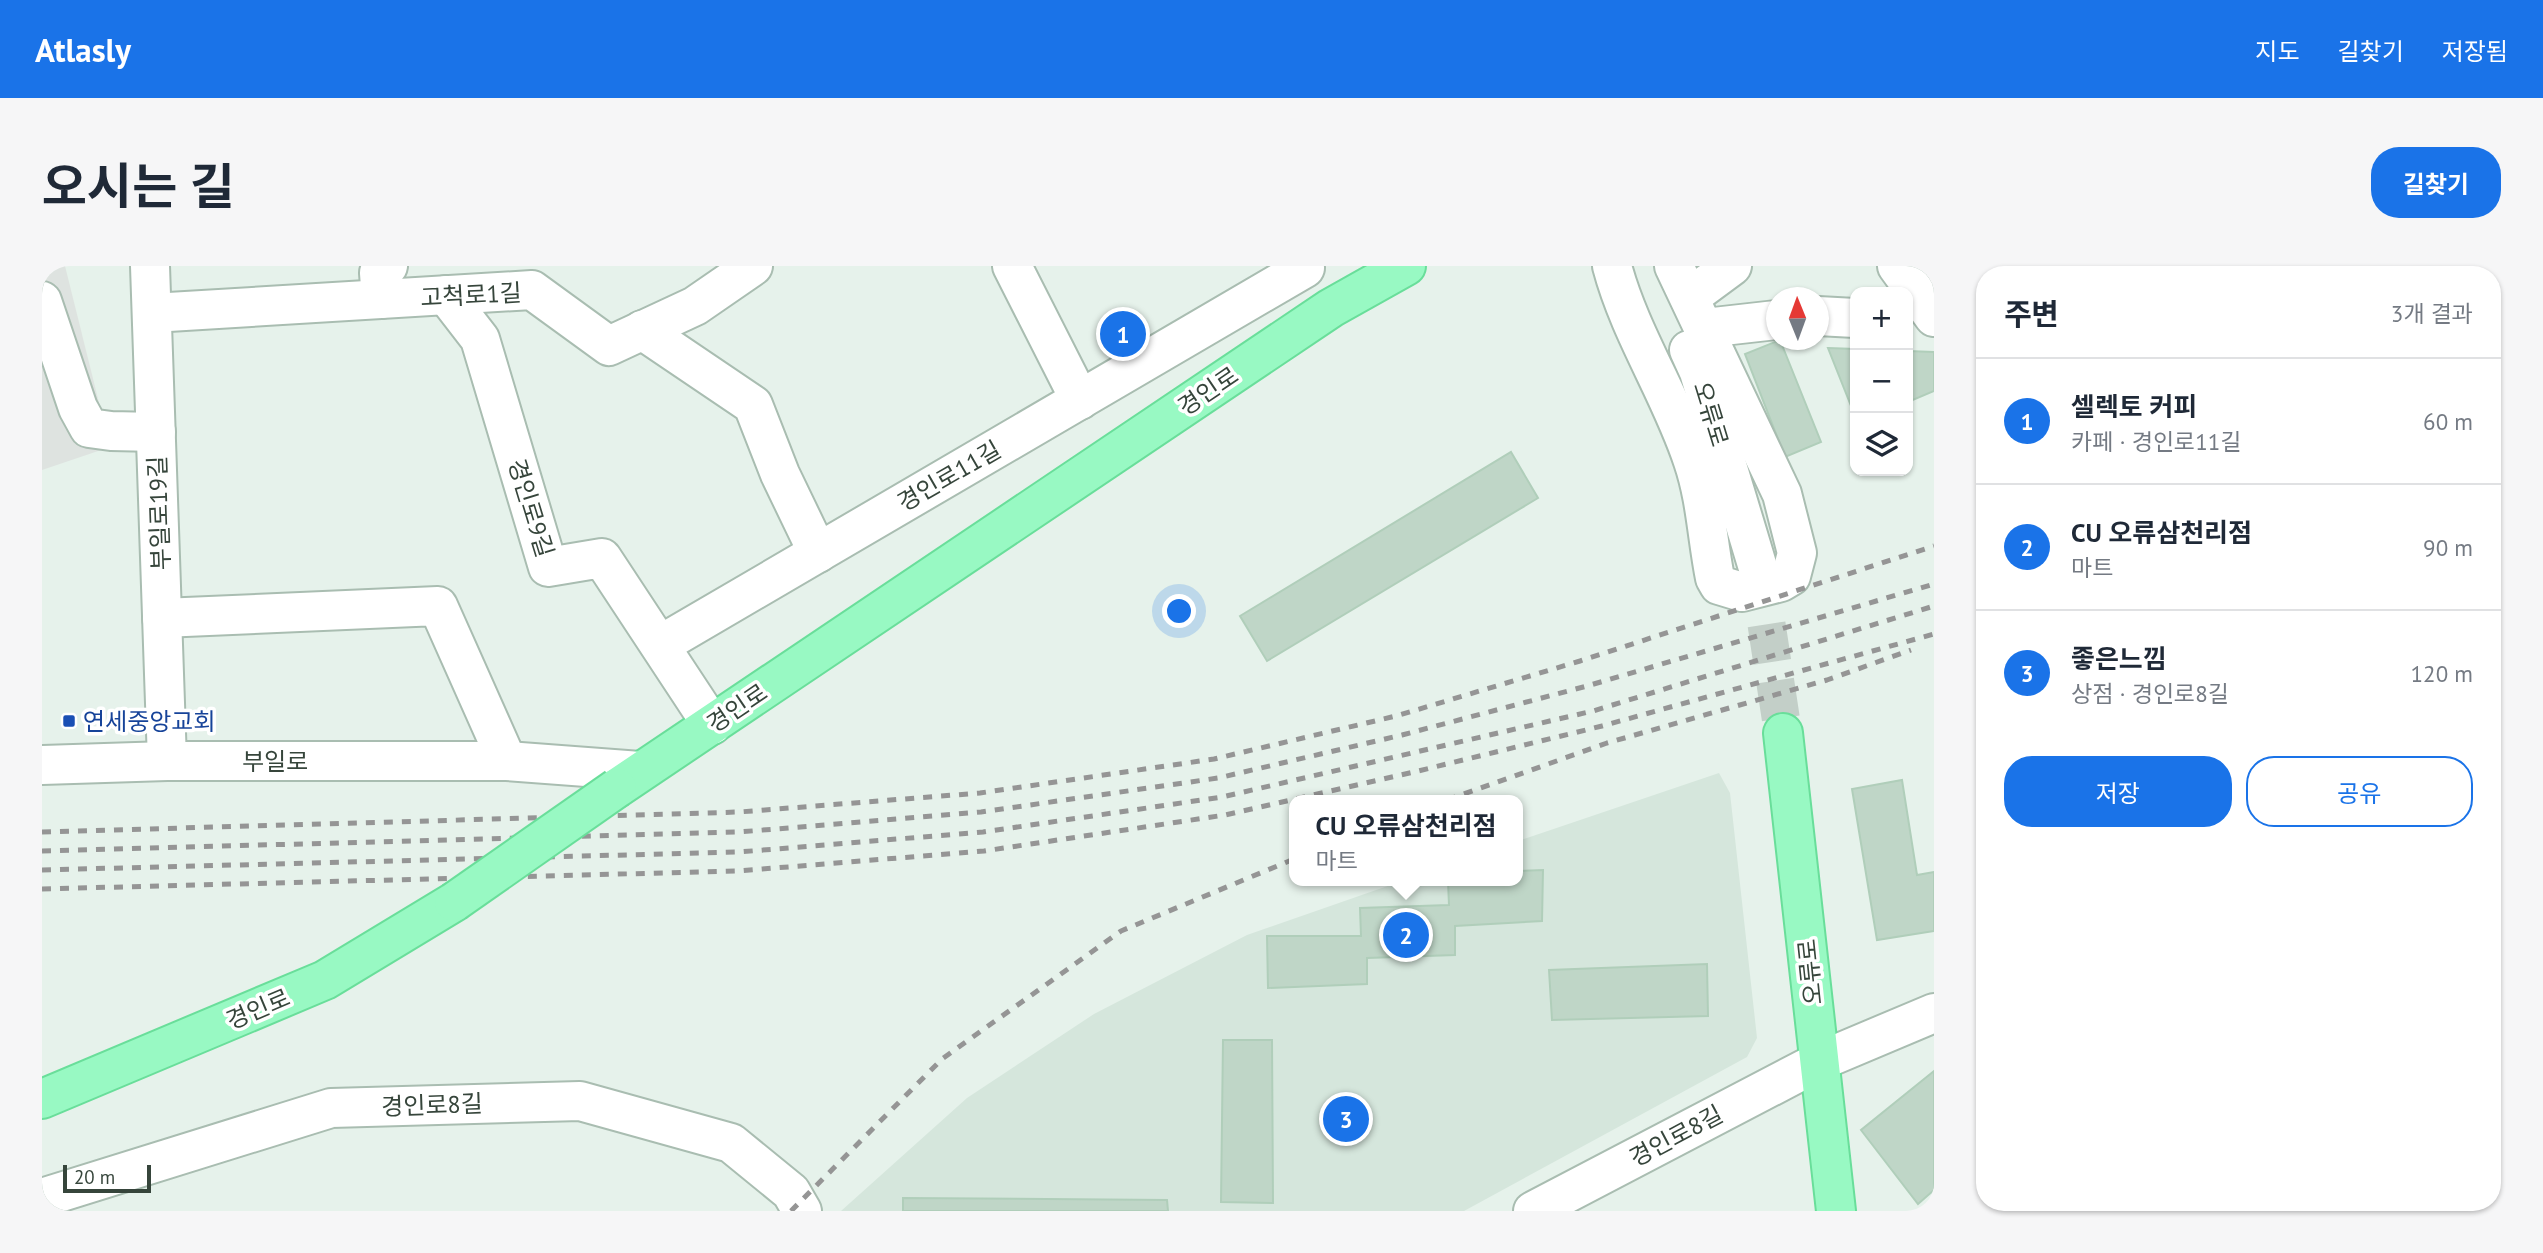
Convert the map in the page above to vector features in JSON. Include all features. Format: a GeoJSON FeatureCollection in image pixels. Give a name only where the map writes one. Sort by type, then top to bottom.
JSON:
{"type":"FeatureCollection","features":[{"type":"Feature","properties":{"kind":"main road","name":"경인로"},"geometry":{"type":"LineString","coordinates":[[42,1099],[326,980],[454,902],[629,779],[1331,308],[1406,266]]}},
{"type":"Feature","properties":{"kind":"main road","name":"오류로"},"geometry":{"type":"LineString","coordinates":[[1783,733],[1836,1211]]}},
{"type":"Feature","properties":{"kind":"street","name":"부일로19길"},"geometry":{"type":"LineString","coordinates":[[150,266],[167,761]]}},
{"type":"Feature","properties":{"kind":"street","name":"고척로1길"},"geometry":{"type":"LineString","coordinates":[[152,313],[375,276],[446,295],[532,290],[609,346],[695,306],[753,266]]}},
{"type":"Feature","properties":{"kind":"street"},"geometry":{"type":"LineString","coordinates":[[1012,266],[1080,400]]}},
{"type":"Feature","properties":{"kind":"street"},"geometry":{"type":"LineString","coordinates":[[1612,266],[1622,296],[1692,458],[1704,497],[1715,578],[1719,585],[1742,593],[1781,583],[1791,576],[1797,553],[1782,494],[1690,297]]}},
{"type":"Feature","properties":{"kind":"street","name":"오류로"},"geometry":{"type":"LineString","coordinates":[[1649,266],[1699,372],[1758,568]]}},
{"type":"Feature","properties":{"kind":"street"},"geometry":{"type":"LineString","coordinates":[[1690,297],[1731,266]]}},
{"type":"Feature","properties":{"kind":"street"},"geometry":{"type":"LineString","coordinates":[[1897,266],[1934,317]]}},
{"type":"Feature","properties":{"kind":"street"},"geometry":{"type":"LineString","coordinates":[[1305,267],[1331,308]]}},
{"type":"Feature","properties":{"kind":"street","name":"경인로11길"},"geometry":{"type":"LineString","coordinates":[[660,645],[1305,267]]}},
{"type":"Feature","properties":{"kind":"street","name":"경인로9길"},"geometry":{"type":"LineString","coordinates":[[446,295],[480,339],[548,567],[602,558],[712,725]]}},
{"type":"Feature","properties":{"kind":"street"},"geometry":{"type":"LineString","coordinates":[[1690,297],[1766,317]]}},
{"type":"Feature","properties":{"kind":"street"},"geometry":{"type":"LineString","coordinates":[[42,301],[78,408],[89,428],[156,432]]}},
{"type":"Feature","properties":{"kind":"street"},"geometry":{"type":"LineString","coordinates":[[1829,317],[1850,318]]}},
{"type":"Feature","properties":{"kind":"street"},"geometry":{"type":"LineString","coordinates":[[1913,323],[1934,327]]}},
{"type":"Feature","properties":{"kind":"street"},"geometry":{"type":"LineString","coordinates":[[642,330],[753,405],[780,474],[818,553]]}},
{"type":"Feature","properties":{"kind":"street"},"geometry":{"type":"LineString","coordinates":[[162,618],[438,606],[508,761]]}},
{"type":"Feature","properties":{"kind":"street","name":"부일로"},"geometry":{"type":"LineString","coordinates":[[42,765],[167,761],[508,761],[629,779]]}},
{"type":"Feature","properties":{"kind":"street","name":"경인로8길"},"geometry":{"type":"LineString","coordinates":[[1532,1211],[1820,1061],[1934,1013]]}},
{"type":"Feature","properties":{"kind":"street","name":"경인로8길"},"geometry":{"type":"LineString","coordinates":[[42,1198],[331,1108],[580,1101],[731,1143],[791,1192],[802,1211]]}},
{"type":"Feature","properties":{"kind":"shaded area"},"geometry":{"type":"Polygon","coordinates":[[[42,266],[65,266],[110,447],[42,470],[42,266]]]}},
{"type":"Feature","properties":{"kind":"shaded area"},"geometry":{"type":"Polygon","coordinates":[[[1719,773],[1730,793],[1757,1038],[1747,1057],[1464,1211],[841,1211],[967,1098],[1094,1014],[1247,935],[1388,886],[1523,886],[1523,839],[1719,773]]]}},
{"type":"Feature","properties":{"kind":"building"},"geometry":{"type":"Polygon","coordinates":[[[1766,346],[1766,350],[1784,350],[1821,442],[1785,457],[1745,354],[1766,346]]]}},
{"type":"Feature","properties":{"kind":"building"},"geometry":{"type":"Polygon","coordinates":[[[1829,348],[1850,349],[1850,403],[1829,350],[1829,348]]]}},
{"type":"Feature","properties":{"kind":"building"},"geometry":{"type":"Polygon","coordinates":[[[1913,351],[1934,352],[1934,391],[1913,400],[1913,351]]]}},
{"type":"Feature","properties":{"kind":"building"},"geometry":{"type":"Polygon","coordinates":[[[1511,452],[1538,498],[1267,661],[1240,616],[1511,452]]]}},
{"type":"Feature","properties":{"kind":"building"},"geometry":{"type":"Polygon","coordinates":[[[1902,780],[1917,875],[1934,872],[1934,931],[1877,940],[1852,789],[1902,780]]]}},
{"type":"Feature","properties":{"kind":"building"},"geometry":{"type":"Polygon","coordinates":[[[1543,870],[1542,921],[1455,926],[1455,955],[1367,958],[1367,984],[1268,988],[1267,936],[1361,936],[1360,908],[1449,905],[1448,886],[1523,886],[1523,871],[1543,870]]]}},
{"type":"Feature","properties":{"kind":"building"},"geometry":{"type":"Polygon","coordinates":[[[1707,964],[1708,1016],[1552,1020],[1549,970],[1707,964]]]}},
{"type":"Feature","properties":{"kind":"building"},"geometry":{"type":"Polygon","coordinates":[[[1223,1040],[1272,1040],[1273,1203],[1221,1202],[1223,1040]]]}},
{"type":"Feature","properties":{"kind":"building"},"geometry":{"type":"Polygon","coordinates":[[[1934,1071],[1934,1190],[1918,1204],[1861,1130],[1934,1071]]]}},
{"type":"Feature","properties":{"kind":"building"},"geometry":{"type":"Polygon","coordinates":[[[903,1198],[1167,1200],[1168,1211],[903,1211],[903,1198]]]}},
{"type":"Feature","properties":{"kind":"tunnel"},"geometry":{"type":"LineString","coordinates":[[1758,568],[1783,733]]}},
{"type":"Feature","properties":{"kind":"railway"},"geometry":{"type":"LineString","coordinates":[[42,832],[739,812],[980,793],[1214,759],[1396,716],[1580,661],[1934,546]]}},
{"type":"Feature","properties":{"kind":"railway"},"geometry":{"type":"LineString","coordinates":[[42,851],[739,832],[981,812],[1218,778],[1402,735],[1587,686],[1934,584]]}},
{"type":"Feature","properties":{"kind":"railway"},"geometry":{"type":"LineString","coordinates":[[42,870],[739,852],[983,832],[1222,797],[1593,711],[1934,606]]}},
{"type":"Feature","properties":{"kind":"railway"},"geometry":{"type":"LineString","coordinates":[[1313,795],[1602,726],[1934,634]]}},
{"type":"Feature","properties":{"kind":"railway"},"geometry":{"type":"LineString","coordinates":[[1461,795],[1607,743],[1827,680],[1911,650]]}},
{"type":"Feature","properties":{"kind":"railway"},"geometry":{"type":"LineString","coordinates":[[42,889],[738,871],[984,851],[1225,815],[1289,800]]}},
{"type":"Feature","properties":{"kind":"railway"},"geometry":{"type":"LineString","coordinates":[[791,1211],[942,1059],[1121,931],[1289,861]]}},
{"type":"Feature","properties":{"kind":"place","name":"셀렉토 커피"},"geometry":{"type":"Point","coordinates":[1123,334]}},
{"type":"Feature","properties":{"kind":"place","name":"연세중앙교회"},"geometry":{"type":"Point","coordinates":[69,721]}},
{"type":"Feature","properties":{"kind":"place","name":"CU 오류삼천리점"},"geometry":{"type":"Point","coordinates":[1406,935]}},
{"type":"Feature","properties":{"kind":"place","name":"좋은느낌"},"geometry":{"type":"Point","coordinates":[1346,1119]}}]}
